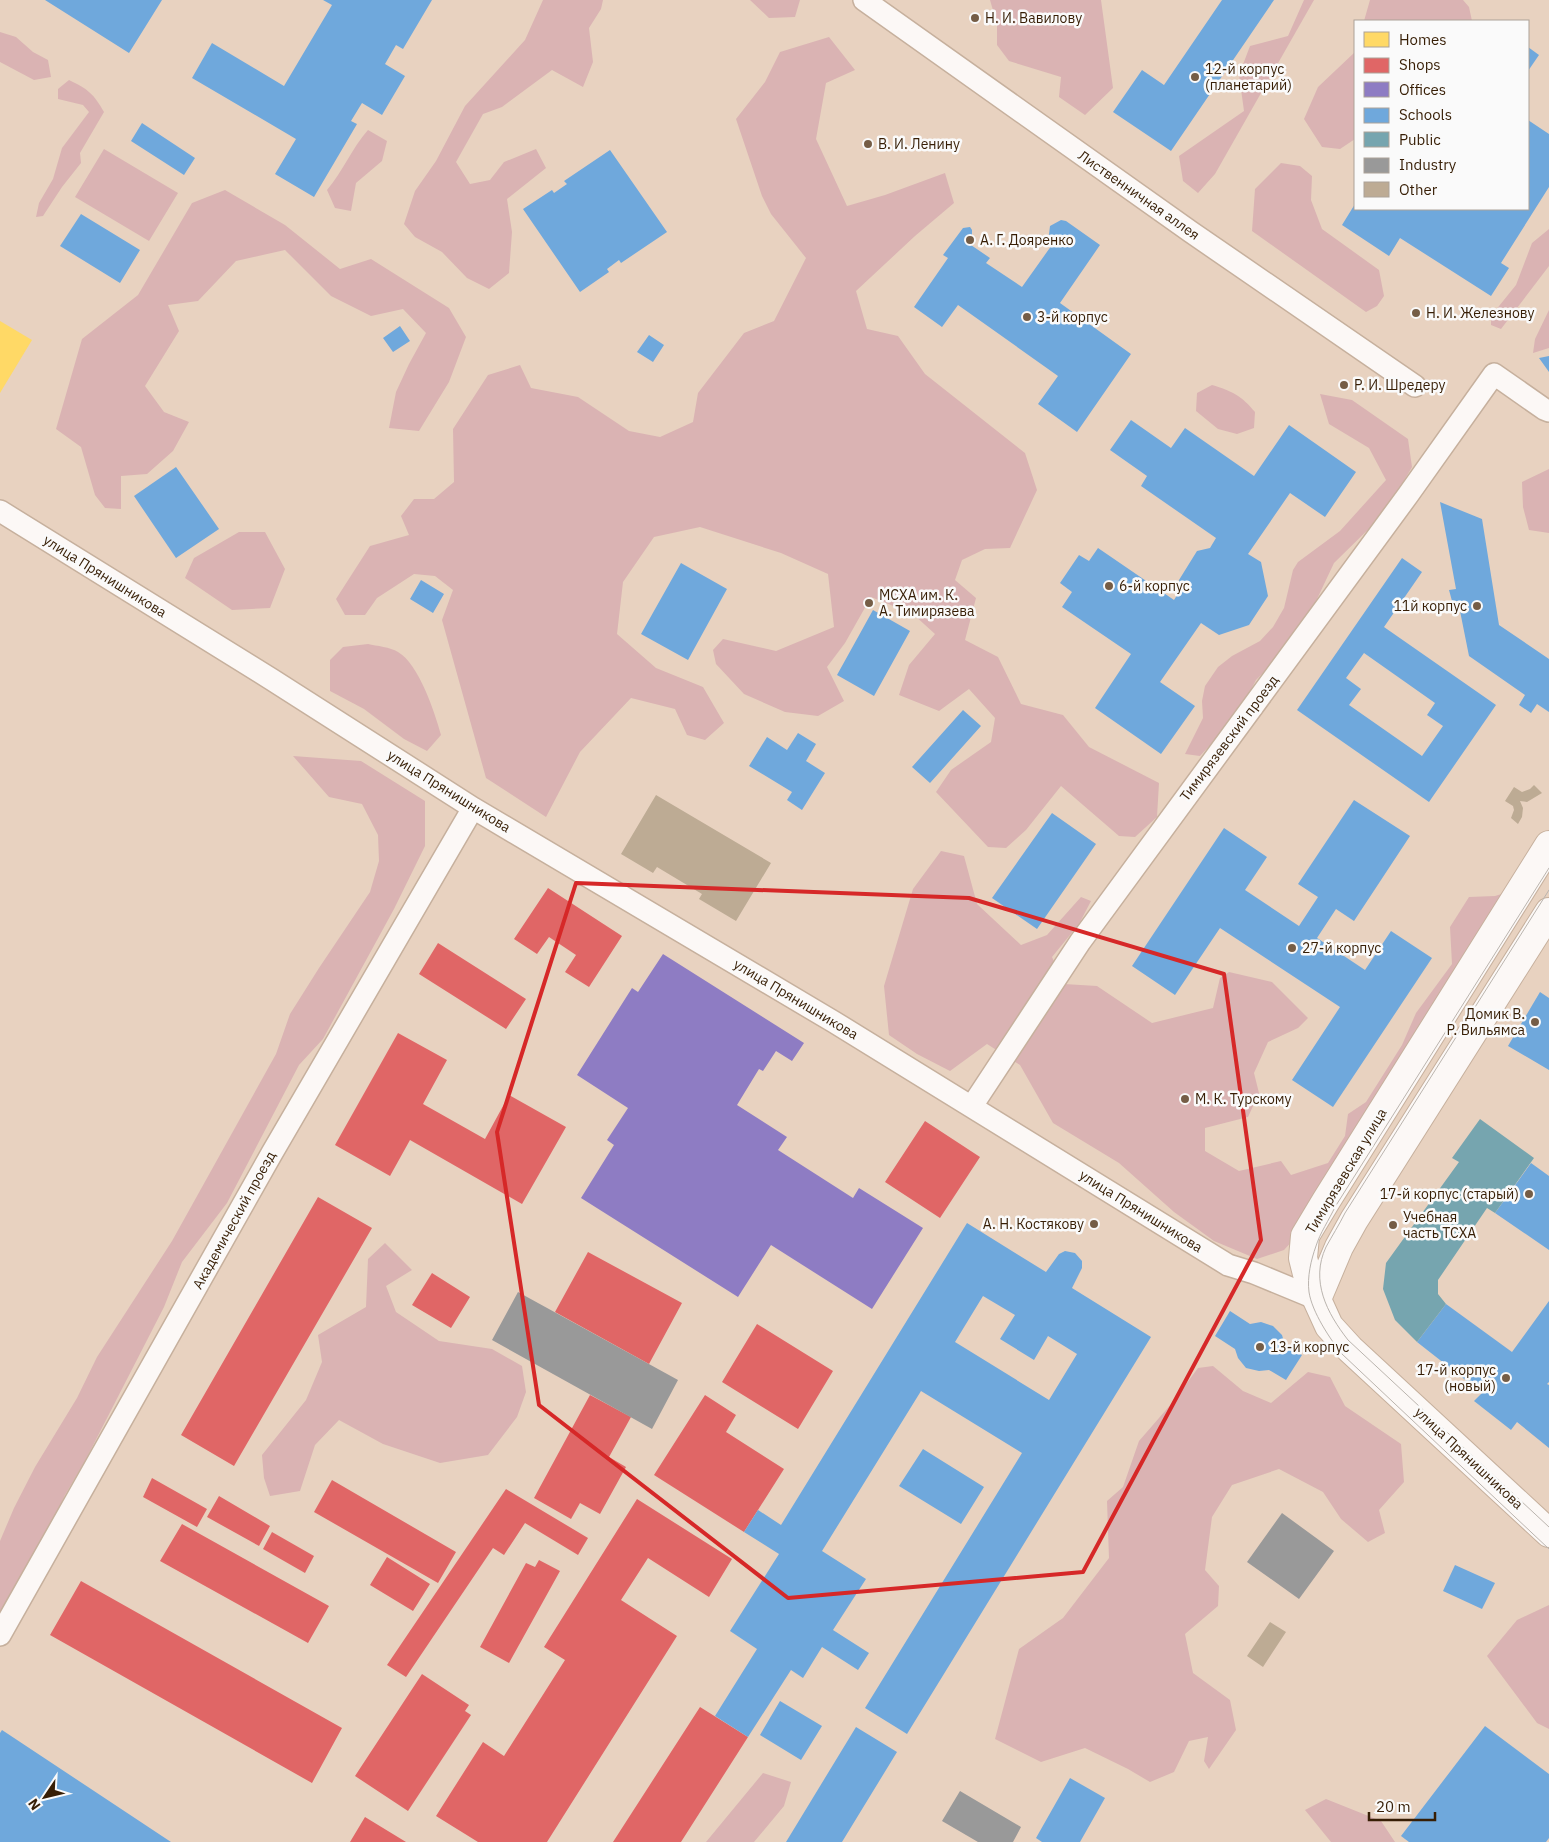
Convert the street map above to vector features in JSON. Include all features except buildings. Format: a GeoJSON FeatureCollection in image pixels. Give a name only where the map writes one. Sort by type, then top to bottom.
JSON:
{"type":"FeatureCollection","features":[{"type":"Feature","properties":{"kind":"main road","name":"Тимирязевская улица"},"geometry":{"type":"LineString","coordinates":[[1317,1299],[1309,1282],[1303,1258],[1306,1236],[1549,845]]}},
{"type":"Feature","properties":{"kind":"main road"},"geometry":{"type":"LineString","coordinates":[[1317,1299],[1339,1248],[1354,1220],[1549,912]]}},
{"type":"Feature","properties":{"kind":"main road","name":"улица Прянишникова"},"geometry":{"type":"LineString","coordinates":[[1317,1299],[1329,1326],[1350,1349],[1549,1533]]}},
{"type":"Feature","properties":{"kind":"street","name":"Лиственничная аллея"},"geometry":{"type":"LineString","coordinates":[[864,0],[1191,232],[1415,386]]}},
{"type":"Feature","properties":{"kind":"street","name":"Тимирязевский проезд"},"geometry":{"type":"LineString","coordinates":[[972,1106],[1086,934],[1344,583],[1494,374],[1549,411]]}},
{"type":"Feature","properties":{"kind":"street","name":"улица Прянишникова"},"geometry":{"type":"LineString","coordinates":[[0,511],[320,709],[473,808],[750,971],[1228,1265],[1254,1272],[1317,1299]]}},
{"type":"Feature","properties":{"kind":"street","name":"Академический проезд"},"geometry":{"type":"LineString","coordinates":[[0,1635],[272,1153],[473,808]]}},
{"type":"Feature","properties":{"kind":"highlighted area"},"geometry":{"type":"Polygon","coordinates":[[[576,883],[969,898],[1224,974],[1261,1240],[1083,1572],[788,1598],[539,1405],[497,1132],[576,883]]]}},
{"type":"Feature","properties":{"kind":"shaded area"},"geometry":{"type":"Polygon","coordinates":[[[543,0],[603,0],[601,9],[589,28],[593,62],[583,87],[552,70],[502,107],[483,114],[456,162],[470,184],[490,180],[504,162],[536,149],[546,168],[507,199],[512,232],[509,273],[489,289],[467,278],[442,252],[415,237],[404,224],[415,191],[436,161],[465,106],[525,40],[543,0]]]}},
{"type":"Feature","properties":{"kind":"shaded area"},"geometry":{"type":"Polygon","coordinates":[[[750,0],[800,0],[795,17],[769,18],[750,0]]]}},
{"type":"Feature","properties":{"kind":"shaded area"},"geometry":{"type":"Polygon","coordinates":[[[990,0],[1101,0],[1113,88],[1085,115],[1059,97],[1061,77],[1009,61],[997,45],[997,24],[990,0]]]}},
{"type":"Feature","properties":{"kind":"shaded area"},"geometry":{"type":"Polygon","coordinates":[[[1304,0],[1314,0],[1215,174],[1198,193],[1183,181],[1179,156],[1244,111],[1239,75],[1250,46],[1288,36],[1304,0]]]}},
{"type":"Feature","properties":{"kind":"shaded area"},"geometry":{"type":"Polygon","coordinates":[[[1370,0],[1463,0],[1469,7],[1472,20],[1364,20],[1370,0]]]}},
{"type":"Feature","properties":{"kind":"shaded area"},"geometry":{"type":"Polygon","coordinates":[[[0,32],[16,37],[33,52],[48,60],[51,77],[34,80],[0,62],[0,32]]]}},
{"type":"Feature","properties":{"kind":"shaded area"},"geometry":{"type":"Polygon","coordinates":[[[829,37],[855,70],[826,83],[816,139],[847,206],[885,195],[945,173],[954,203],[915,236],[856,291],[867,329],[898,336],[925,374],[1025,453],[1037,490],[1010,548],[985,549],[962,560],[955,580],[976,598],[965,640],[998,657],[1021,704],[1063,715],[1089,747],[1159,783],[1157,817],[1135,837],[1119,836],[1061,786],[1026,830],[1006,848],[988,847],[936,792],[951,770],[991,742],[995,718],[969,689],[939,711],[899,695],[909,665],[935,634],[913,614],[871,597],[845,643],[827,667],[844,701],[818,716],[785,712],[744,694],[716,664],[713,650],[723,639],[776,651],[834,627],[828,574],[781,553],[700,527],[654,537],[623,582],[617,634],[656,668],[703,687],[724,723],[705,740],[687,735],[675,709],[631,698],[580,752],[546,817],[486,778],[442,620],[453,590],[435,576],[414,574],[377,598],[365,615],[345,615],[336,599],[370,546],[409,535],[401,516],[414,499],[434,499],[454,482],[453,429],[488,375],[520,365],[531,388],[578,397],[629,431],[660,437],[693,422],[698,393],[744,333],[774,321],[806,258],[771,214],[762,196],[736,119],[765,82],[780,52],[829,37]]]}},
{"type":"Feature","properties":{"kind":"shaded area"},"geometry":{"type":"Polygon","coordinates":[[[1354,53],[1354,140],[1340,149],[1322,147],[1304,119],[1318,87],[1354,53]]]}},
{"type":"Feature","properties":{"kind":"shaded area"},"geometry":{"type":"Polygon","coordinates":[[[69,80],[90,93],[104,112],[80,153],[81,163],[43,216],[36,217],[39,203],[53,179],[62,148],[89,112],[83,105],[58,99],[58,89],[69,80]]]}},
{"type":"Feature","properties":{"kind":"shaded area"},"geometry":{"type":"Polygon","coordinates":[[[368,130],[387,141],[382,161],[356,183],[351,211],[335,208],[327,190],[368,130]]]}},
{"type":"Feature","properties":{"kind":"shaded area"},"geometry":{"type":"Polygon","coordinates":[[[104,149],[178,193],[149,241],[75,197],[104,149]]]}},
{"type":"Feature","properties":{"kind":"shaded area"},"geometry":{"type":"Polygon","coordinates":[[[1281,163],[1300,166],[1312,176],[1311,200],[1322,229],[1379,270],[1384,296],[1377,306],[1366,312],[1252,231],[1255,189],[1281,163]]]}},
{"type":"Feature","properties":{"kind":"shaded area"},"geometry":{"type":"Polygon","coordinates":[[[225,190],[285,225],[340,269],[371,259],[449,308],[466,337],[449,382],[419,431],[389,428],[396,392],[426,333],[403,309],[371,316],[331,296],[285,250],[236,261],[198,301],[168,305],[179,331],[145,386],[164,412],[189,422],[173,451],[147,474],[121,476],[121,509],[105,508],[95,495],[81,447],[56,429],[82,339],[138,295],[192,203],[225,190]]]}},
{"type":"Feature","properties":{"kind":"shaded area"},"geometry":{"type":"Polygon","coordinates":[[[1549,229],[1549,266],[1501,329],[1491,325],[1491,316],[1516,285],[1532,243],[1549,229]]]}},
{"type":"Feature","properties":{"kind":"shaded area"},"geometry":{"type":"Polygon","coordinates":[[[1549,310],[1549,348],[1533,353],[1535,339],[1549,310]]]}},
{"type":"Feature","properties":{"kind":"shaded area"},"geometry":{"type":"Polygon","coordinates":[[[1212,385],[1236,395],[1250,406],[1255,412],[1254,428],[1237,434],[1218,429],[1196,411],[1197,393],[1212,385]]]}},
{"type":"Feature","properties":{"kind":"shaded area"},"geometry":{"type":"Polygon","coordinates":[[[1320,394],[1352,400],[1408,439],[1412,467],[1386,512],[1334,563],[1309,616],[1285,651],[1256,680],[1238,715],[1200,756],[1185,754],[1203,718],[1202,701],[1205,686],[1218,667],[1232,656],[1260,641],[1273,627],[1284,608],[1293,570],[1298,562],[1340,531],[1386,480],[1369,448],[1329,424],[1320,394]]]}},
{"type":"Feature","properties":{"kind":"shaded area"},"geometry":{"type":"Polygon","coordinates":[[[1549,469],[1549,533],[1529,530],[1523,507],[1522,482],[1549,469]]]}},
{"type":"Feature","properties":{"kind":"shaded area"},"geometry":{"type":"Polygon","coordinates":[[[239,532],[265,532],[285,569],[270,608],[232,610],[185,578],[194,558],[239,532]]]}},
{"type":"Feature","properties":{"kind":"shaded area"},"geometry":{"type":"Polygon","coordinates":[[[368,644],[395,650],[406,658],[413,667],[435,714],[441,735],[427,751],[404,739],[364,709],[330,691],[330,660],[343,647],[368,644]]]}},
{"type":"Feature","properties":{"kind":"shaded area"},"geometry":{"type":"Polygon","coordinates":[[[293,756],[361,761],[425,801],[425,846],[394,909],[323,1039],[299,1065],[227,1203],[182,1262],[164,1307],[85,1461],[65,1495],[33,1563],[0,1618],[0,1541],[14,1508],[35,1467],[77,1398],[97,1357],[172,1241],[276,1054],[290,1014],[370,892],[379,861],[378,835],[362,804],[329,797],[293,756]]]}},
{"type":"Feature","properties":{"kind":"shaded area"},"geometry":{"type":"Polygon","coordinates":[[[941,851],[964,856],[977,904],[1021,945],[1047,935],[1081,897],[1091,901],[1079,924],[1052,957],[1064,984],[1097,986],[1152,1023],[1213,1008],[1220,978],[1229,972],[1272,982],[1308,1018],[1298,1028],[1268,1042],[1254,1073],[1259,1093],[1248,1117],[1205,1128],[1205,1151],[1239,1171],[1281,1161],[1291,1175],[1328,1163],[1345,1136],[1348,1114],[1366,1102],[1402,1045],[1416,1013],[1452,964],[1450,927],[1469,897],[1495,896],[1508,892],[1305,1227],[1284,1250],[1257,1259],[1214,1241],[1174,1212],[1119,1163],[1053,1123],[1020,1065],[987,1044],[950,1071],[917,1054],[889,1035],[884,986],[913,889],[941,851]]]}},
{"type":"Feature","properties":{"kind":"shaded area"},"geometry":{"type":"Polygon","coordinates":[[[385,1243],[412,1270],[386,1286],[396,1312],[439,1341],[492,1349],[522,1366],[526,1392],[517,1417],[488,1455],[440,1463],[383,1444],[339,1420],[315,1445],[300,1491],[270,1496],[264,1478],[262,1455],[306,1400],[322,1362],[318,1335],[366,1307],[368,1259],[385,1243]]]}},
{"type":"Feature","properties":{"kind":"shaded area"},"geometry":{"type":"Polygon","coordinates":[[[1213,1366],[1243,1391],[1271,1403],[1308,1372],[1330,1377],[1345,1406],[1401,1444],[1404,1482],[1379,1510],[1385,1533],[1368,1542],[1341,1519],[1323,1492],[1279,1469],[1232,1485],[1212,1517],[1205,1570],[1219,1586],[1218,1606],[1185,1634],[1193,1673],[1230,1700],[1236,1730],[1209,1769],[1204,1761],[1208,1737],[1189,1741],[1174,1772],[1150,1782],[1085,1748],[1041,1762],[995,1739],[1019,1649],[1063,1618],[1109,1558],[1107,1501],[1123,1487],[1139,1441],[1172,1403],[1198,1368],[1213,1366]]]}},
{"type":"Feature","properties":{"kind":"shaded area"},"geometry":{"type":"Polygon","coordinates":[[[1549,1605],[1549,1729],[1537,1723],[1487,1656],[1517,1620],[1549,1605]]]}},
{"type":"Feature","properties":{"kind":"shaded area"},"geometry":{"type":"Polygon","coordinates":[[[763,1773],[791,1782],[784,1806],[754,1842],[706,1842],[763,1773]]]}},
{"type":"Feature","properties":{"kind":"shaded area"},"geometry":{"type":"Polygon","coordinates":[[[1326,1799],[1381,1821],[1395,1842],[1331,1842],[1305,1810],[1326,1799]]]}},
{"type":"Feature","properties":{"kind":"tram line"},"geometry":{"type":"LineString","coordinates":[[1549,868],[1335,1207],[1314,1251],[1309,1280],[1309,1292],[1314,1308],[1327,1333],[1342,1354],[1549,1549]]}},
{"type":"Feature","properties":{"kind":"tram line"},"geometry":{"type":"LineString","coordinates":[[1549,890],[1345,1213],[1326,1247],[1321,1260],[1320,1272],[1323,1296],[1333,1319],[1348,1340],[1549,1527]]}},
{"type":"Feature","properties":{"kind":"place","name":"Н. И. Вавилову"},"geometry":{"type":"Point","coordinates":[975,18]}},
{"type":"Feature","properties":{"kind":"place","name":"12-й корпус (планетарий)"},"geometry":{"type":"Point","coordinates":[1195,77]}},
{"type":"Feature","properties":{"kind":"place","name":"В. И. Ленину"},"geometry":{"type":"Point","coordinates":[868,144]}},
{"type":"Feature","properties":{"kind":"place","name":"А. Г. Дояренко"},"geometry":{"type":"Point","coordinates":[970,240]}},
{"type":"Feature","properties":{"kind":"place","name":"Н. И. Железнову"},"geometry":{"type":"Point","coordinates":[1416,313]}},
{"type":"Feature","properties":{"kind":"place","name":"3-й корпус"},"geometry":{"type":"Point","coordinates":[1027,317]}},
{"type":"Feature","properties":{"kind":"place","name":"Р. И. Шредеру"},"geometry":{"type":"Point","coordinates":[1344,385]}},
{"type":"Feature","properties":{"kind":"place","name":"6-й корпус"},"geometry":{"type":"Point","coordinates":[1109,586]}},
{"type":"Feature","properties":{"kind":"place","name":"МСХА им. К. А. Тимирязева"},"geometry":{"type":"Point","coordinates":[869,603]}},
{"type":"Feature","properties":{"kind":"place","name":"11й корпус"},"geometry":{"type":"Point","coordinates":[1477,606]}},
{"type":"Feature","properties":{"kind":"place","name":"27-й корпус"},"geometry":{"type":"Point","coordinates":[1292,948]}},
{"type":"Feature","properties":{"kind":"place","name":"Домик В. Р. Вильямса"},"geometry":{"type":"Point","coordinates":[1535,1022]}},
{"type":"Feature","properties":{"kind":"place","name":"М. К. Турскому"},"geometry":{"type":"Point","coordinates":[1185,1099]}},
{"type":"Feature","properties":{"kind":"place","name":"17-й корпус (старый)"},"geometry":{"type":"Point","coordinates":[1529,1194]}},
{"type":"Feature","properties":{"kind":"place","name":"А. Н. Костякову"},"geometry":{"type":"Point","coordinates":[1094,1224]}},
{"type":"Feature","properties":{"kind":"place","name":"Учебная часть ТСХА"},"geometry":{"type":"Point","coordinates":[1393,1225]}},
{"type":"Feature","properties":{"kind":"place","name":"13-й корпус"},"geometry":{"type":"Point","coordinates":[1260,1347]}},
{"type":"Feature","properties":{"kind":"place","name":"17-й корпус (новый)"},"geometry":{"type":"Point","coordinates":[1506,1378]}}]}
